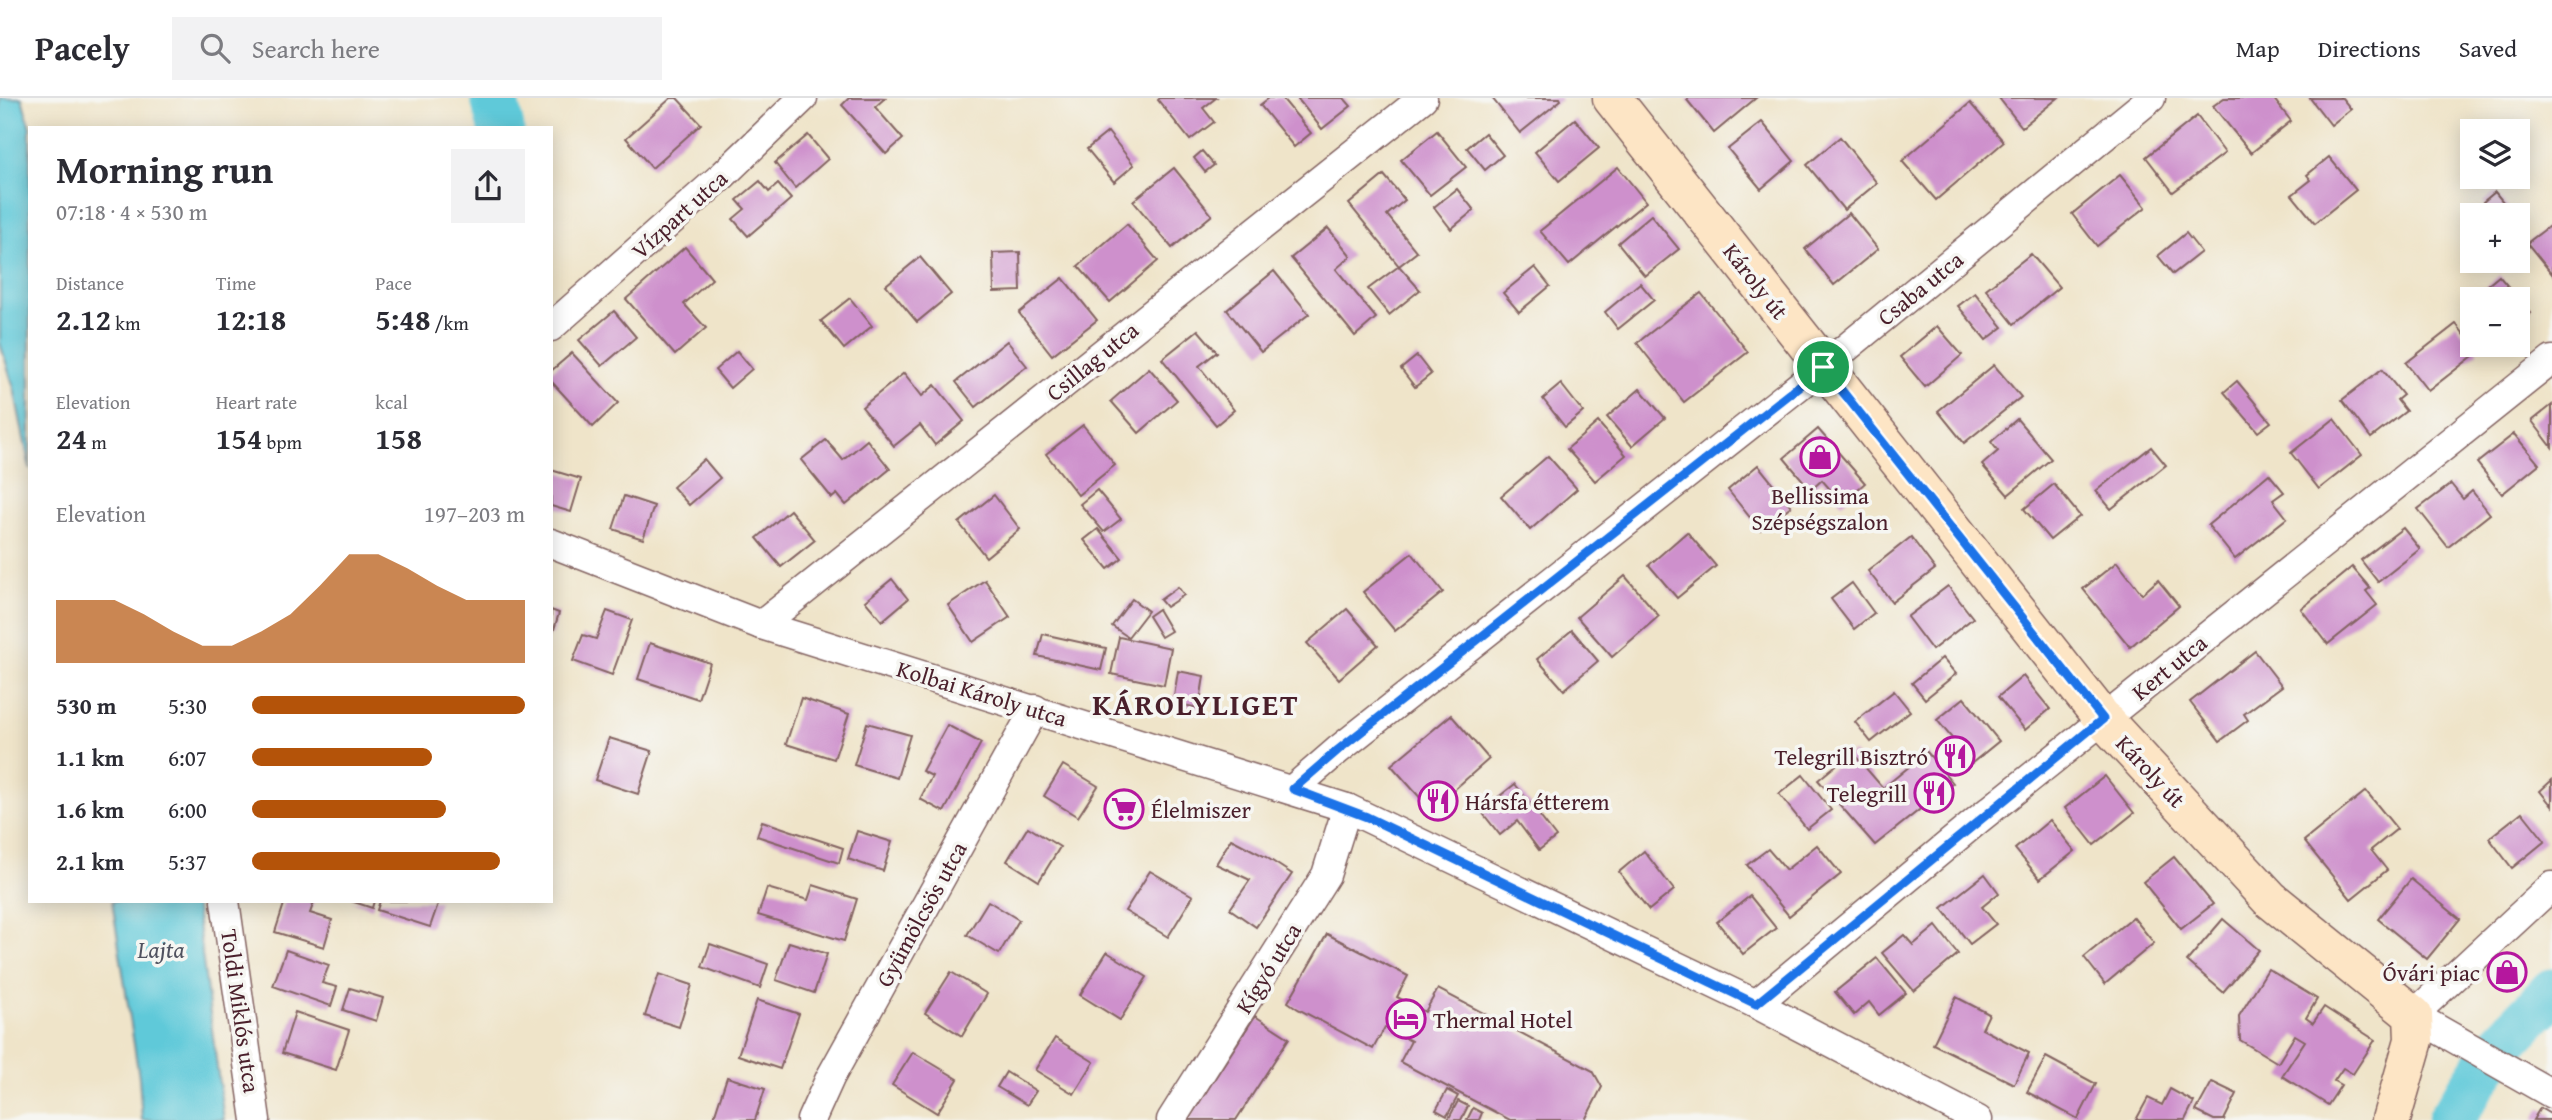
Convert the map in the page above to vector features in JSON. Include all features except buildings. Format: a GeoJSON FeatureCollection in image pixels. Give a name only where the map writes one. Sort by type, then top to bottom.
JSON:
{"type":"FeatureCollection","features":[{"type":"Feature","properties":{"kind":"street","name":"Vízpart utca"},"geometry":{"type":"LineString","coordinates":[[553,325],[722,176],[803,98]]}},
{"type":"Feature","properties":{"kind":"street","name":"Csillag utca"},"geometry":{"type":"LineString","coordinates":[[761,625],[1423,98]]}},
{"type":"Feature","properties":{"kind":"street","name":"Károly út"},"geometry":{"type":"LineString","coordinates":[[1612,98],[2103,719],[2270,899],[2413,1015]]}},
{"type":"Feature","properties":{"kind":"street","name":"Csaba utca"},"geometry":{"type":"LineString","coordinates":[[1293,789],[1823,367],[2151,98]]}},
{"type":"Feature","properties":{"kind":"street","name":"Kert utca"},"geometry":{"type":"LineString","coordinates":[[1756,1004],[2103,719],[2552,360]]}},
{"type":"Feature","properties":{"kind":"street","name":"Kolbai Károly utca"},"geometry":{"type":"LineString","coordinates":[[553,544],[761,625],[1347,808],[1756,1004],[1978,1120]]}},
{"type":"Feature","properties":{"kind":"street","name":"Gyümölcsös utca"},"geometry":{"type":"LineString","coordinates":[[811,1120],[830,1078],[1035,709]]}},
{"type":"Feature","properties":{"kind":"street","name":"Kígyó utca"},"geometry":{"type":"LineString","coordinates":[[1171,1120],[1326,875],[1347,808]]}},
{"type":"Feature","properties":{"kind":"street"},"geometry":{"type":"LineString","coordinates":[[2391,1120],[2414,1040],[2413,1015],[2552,886]]}},
{"type":"Feature","properties":{"kind":"street","name":"Toldi Miklós utca"},"geometry":{"type":"LineString","coordinates":[[225,903],[257,1120]]}},
{"type":"Feature","properties":{"kind":"street"},"geometry":{"type":"LineString","coordinates":[[2413,1015],[2552,1094]]}},
{"type":"Feature","properties":{"kind":"water"},"geometry":{"type":"Polygon","coordinates":[[[0,98],[22,98],[29,126],[28,459],[14,388],[0,343],[0,98]]]}},
{"type":"Feature","properties":{"kind":"water","name":"Lajta"},"geometry":{"type":"Polygon","coordinates":[[[112,903],[195,903],[224,1120],[142,1120],[139,1077],[112,903]]]}},
{"type":"Feature","properties":{"kind":"waterway"},"geometry":{"type":"LineString","coordinates":[[494,98],[501,126]]}},
{"type":"Feature","properties":{"kind":"waterway"},"geometry":{"type":"LineString","coordinates":[[2450,1120],[2498,1048],[2552,992]]}},
{"type":"Feature","properties":{"kind":"place","name":"Bellissima Szépségszalon"},"geometry":{"type":"Point","coordinates":[1820,457]}},
{"type":"Feature","properties":{"kind":"place","name":"Telegrill Bisztró"},"geometry":{"type":"Point","coordinates":[1955,756]}},
{"type":"Feature","properties":{"kind":"place","name":"Telegrill"},"geometry":{"type":"Point","coordinates":[1934,793]}},
{"type":"Feature","properties":{"kind":"place","name":"Hársfa étterem"},"geometry":{"type":"Point","coordinates":[1438,801]}},
{"type":"Feature","properties":{"kind":"place","name":"Élelmiszer"},"geometry":{"type":"Point","coordinates":[1124,809]}},
{"type":"Feature","properties":{"kind":"place","name":"Óvári piac"},"geometry":{"type":"Point","coordinates":[2507,972]}},
{"type":"Feature","properties":{"kind":"place","name":"Thermal Hotel"},"geometry":{"type":"Point","coordinates":[1406,1019]}},
{"type":"Feature","properties":{"kind":"district","name":"KÁROLYLIGET"},"geometry":{"type":"Point","coordinates":[1196,704]}},
{"type":"Feature","properties":{"kind":"route"},"geometry":{"type":"LineString","coordinates":[[1823,367],[2103,719],[1756,1004],[1367,817],[1293,789],[1338,750],[1823,367]]}}]}
